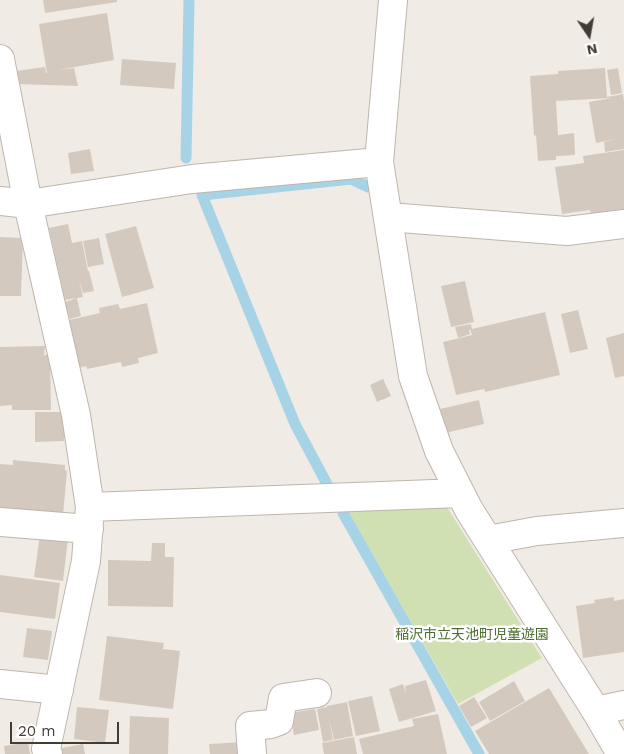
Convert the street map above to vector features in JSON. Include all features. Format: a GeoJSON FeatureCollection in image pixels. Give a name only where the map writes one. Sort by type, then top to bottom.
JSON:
{"type":"FeatureCollection","features":[{"type":"Feature","properties":{"kind":"street"},"geometry":{"type":"LineString","coordinates":[[393,0],[379,162],[413,376],[438,451],[469,510],[622,754]]}},
{"type":"Feature","properties":{"kind":"street"},"geometry":{"type":"LineString","coordinates":[[0,59],[28,204],[76,415],[90,518],[86,561],[46,749],[48,754]]}},
{"type":"Feature","properties":{"kind":"street"},"geometry":{"type":"LineString","coordinates":[[0,202],[28,204],[192,179],[379,162]]}},
{"type":"Feature","properties":{"kind":"street"},"geometry":{"type":"LineString","coordinates":[[388,217],[568,231],[624,224]]}},
{"type":"Feature","properties":{"kind":"street"},"geometry":{"type":"LineString","coordinates":[[0,522],[90,518],[460,493]]}},
{"type":"Feature","properties":{"kind":"street"},"geometry":{"type":"LineString","coordinates":[[488,540],[538,531],[624,523]]}},
{"type":"Feature","properties":{"kind":"street"},"geometry":{"type":"LineString","coordinates":[[0,684],[59,690]]}},
{"type":"Feature","properties":{"kind":"street"},"geometry":{"type":"LineString","coordinates":[[252,754],[250,726],[271,724],[279,720],[283,698],[317,693]]}},
{"type":"Feature","properties":{"kind":"street"},"geometry":{"type":"LineString","coordinates":[[596,712],[624,705]]}},
{"type":"Feature","properties":{"kind":"green space","name":"稲沢市立天池町児童遊園"},"geometry":{"type":"Polygon","coordinates":[[[445,504],[542,658],[458,704],[347,510],[445,504]]]}},
{"type":"Feature","properties":{"kind":"building"},"geometry":{"type":"Polygon","coordinates":[[[43,0],[117,0],[117,2],[45,13],[43,0]]]}},
{"type":"Feature","properties":{"kind":"building"},"geometry":{"type":"Polygon","coordinates":[[[107,13],[114,60],[58,70],[74,68],[78,86],[19,84],[16,71],[45,67],[47,73],[39,24],[107,13]]]}},
{"type":"Feature","properties":{"kind":"building"},"geometry":{"type":"Polygon","coordinates":[[[122,59],[176,63],[174,89],[120,85],[122,59]]]}},
{"type":"Feature","properties":{"kind":"building"},"geometry":{"type":"Polygon","coordinates":[[[605,68],[607,97],[623,94],[624,149],[605,152],[604,142],[617,139],[596,143],[589,102],[611,98],[556,101],[558,135],[574,133],[575,155],[556,156],[556,160],[538,161],[536,135],[534,136],[530,76],[558,74],[558,71],[605,68]]]}},
{"type":"Feature","properties":{"kind":"building"},"geometry":{"type":"Polygon","coordinates":[[[618,68],[622,93],[611,95],[607,70],[618,68]]]}},
{"type":"Feature","properties":{"kind":"building"},"geometry":{"type":"Polygon","coordinates":[[[90,149],[94,171],[71,174],[68,153],[90,149]]]}},
{"type":"Feature","properties":{"kind":"building"},"geometry":{"type":"Polygon","coordinates":[[[624,150],[624,209],[591,214],[590,210],[562,214],[555,167],[584,163],[583,156],[624,150]]]}},
{"type":"Feature","properties":{"kind":"building"},"geometry":{"type":"Polygon","coordinates":[[[68,224],[72,243],[82,241],[94,291],[83,293],[79,279],[83,297],[65,300],[49,228],[68,224]]]}},
{"type":"Feature","properties":{"kind":"building"},"geometry":{"type":"Polygon","coordinates":[[[136,226],[154,288],[122,297],[105,234],[136,226]]]}},
{"type":"Feature","properties":{"kind":"building"},"geometry":{"type":"Polygon","coordinates":[[[0,237],[23,238],[21,296],[0,296],[0,237]]]}},
{"type":"Feature","properties":{"kind":"building"},"geometry":{"type":"Polygon","coordinates":[[[99,238],[104,264],[88,267],[83,241],[99,238]]]}},
{"type":"Feature","properties":{"kind":"building"},"geometry":{"type":"Polygon","coordinates":[[[465,281],[474,322],[451,327],[441,286],[465,281]]]}},
{"type":"Feature","properties":{"kind":"building"},"geometry":{"type":"Polygon","coordinates":[[[77,298],[81,316],[70,319],[65,302],[77,298]]]}},
{"type":"Feature","properties":{"kind":"building"},"geometry":{"type":"Polygon","coordinates":[[[147,303],[158,353],[138,358],[139,363],[122,367],[121,362],[87,369],[86,366],[79,368],[69,320],[100,313],[99,308],[118,304],[120,309],[147,303]]]}},
{"type":"Feature","properties":{"kind":"building"},"geometry":{"type":"Polygon","coordinates":[[[578,310],[588,349],[570,353],[561,314],[578,310]]]}},
{"type":"Feature","properties":{"kind":"building"},"geometry":{"type":"Polygon","coordinates":[[[545,312],[560,375],[485,392],[484,389],[456,395],[443,342],[472,335],[470,329],[470,334],[458,338],[455,327],[471,324],[472,329],[545,312]]]}},
{"type":"Feature","properties":{"kind":"building"},"geometry":{"type":"Polygon","coordinates":[[[624,333],[624,376],[615,378],[606,338],[624,333]]]}},
{"type":"Feature","properties":{"kind":"building"},"geometry":{"type":"Polygon","coordinates":[[[45,346],[44,355],[50,355],[51,410],[12,410],[12,405],[0,406],[0,347],[45,346]]]}},
{"type":"Feature","properties":{"kind":"building"},"geometry":{"type":"Polygon","coordinates":[[[383,379],[391,396],[377,402],[370,385],[383,379]]]}},
{"type":"Feature","properties":{"kind":"building"},"geometry":{"type":"Polygon","coordinates":[[[479,400],[484,424],[445,433],[440,409],[479,400]]]}},
{"type":"Feature","properties":{"kind":"building"},"geometry":{"type":"Polygon","coordinates":[[[35,412],[64,412],[64,441],[35,442],[35,412]]]}},
{"type":"Feature","properties":{"kind":"building"},"geometry":{"type":"Polygon","coordinates":[[[13,460],[65,465],[65,470],[67,471],[63,515],[0,509],[0,464],[13,465],[13,460]]]}},
{"type":"Feature","properties":{"kind":"building"},"geometry":{"type":"Polygon","coordinates":[[[40,535],[68,539],[63,581],[34,577],[40,535]]]}},
{"type":"Feature","properties":{"kind":"building"},"geometry":{"type":"Polygon","coordinates":[[[152,543],[165,543],[165,557],[174,557],[173,607],[108,606],[108,560],[151,561],[152,543]]]}},
{"type":"Feature","properties":{"kind":"building"},"geometry":{"type":"Polygon","coordinates":[[[0,575],[60,583],[55,619],[0,612],[0,575]]]}},
{"type":"Feature","properties":{"kind":"building"},"geometry":{"type":"Polygon","coordinates":[[[614,597],[614,601],[624,599],[624,652],[583,658],[576,606],[595,603],[594,600],[614,597]]]}},
{"type":"Feature","properties":{"kind":"building"},"geometry":{"type":"Polygon","coordinates":[[[27,628],[52,631],[48,660],[23,657],[27,628]]]}},
{"type":"Feature","properties":{"kind":"building"},"geometry":{"type":"Polygon","coordinates":[[[107,636],[164,643],[163,649],[180,651],[173,709],[99,700],[107,636]]]}},
{"type":"Feature","properties":{"kind":"building"},"geometry":{"type":"Polygon","coordinates":[[[426,680],[436,711],[399,722],[389,689],[403,684],[406,694],[405,686],[426,680]]]}},
{"type":"Feature","properties":{"kind":"building"},"geometry":{"type":"Polygon","coordinates":[[[514,681],[525,701],[490,721],[479,702],[514,681]]]}},
{"type":"Feature","properties":{"kind":"building"},"geometry":{"type":"Polygon","coordinates":[[[549,688],[589,754],[489,754],[475,731],[549,688]]]}},
{"type":"Feature","properties":{"kind":"building"},"geometry":{"type":"Polygon","coordinates":[[[372,696],[380,731],[356,736],[348,701],[372,696]]]}},
{"type":"Feature","properties":{"kind":"building"},"geometry":{"type":"Polygon","coordinates":[[[474,697],[487,718],[471,727],[459,706],[474,697]]]}},
{"type":"Feature","properties":{"kind":"building"},"geometry":{"type":"Polygon","coordinates":[[[347,702],[353,736],[334,740],[329,719],[333,740],[323,742],[317,709],[347,702]]]}},
{"type":"Feature","properties":{"kind":"building"},"geometry":{"type":"Polygon","coordinates":[[[77,707],[109,710],[105,743],[74,739],[77,707]]]}},
{"type":"Feature","properties":{"kind":"building"},"geometry":{"type":"Polygon","coordinates":[[[315,709],[319,730],[294,735],[290,713],[315,709]]]}},
{"type":"Feature","properties":{"kind":"building"},"geometry":{"type":"Polygon","coordinates":[[[438,714],[447,754],[363,754],[359,739],[414,726],[412,719],[438,714]]]}},
{"type":"Feature","properties":{"kind":"building"},"geometry":{"type":"Polygon","coordinates":[[[130,716],[169,718],[168,754],[129,754],[130,716]]]}},
{"type":"Feature","properties":{"kind":"building"},"geometry":{"type":"Polygon","coordinates":[[[354,737],[357,754],[324,754],[322,743],[354,737]]]}},
{"type":"Feature","properties":{"kind":"building"},"geometry":{"type":"Polygon","coordinates":[[[28,742],[30,754],[5,754],[4,746],[28,742]]]}},
{"type":"Feature","properties":{"kind":"building"},"geometry":{"type":"Polygon","coordinates":[[[243,742],[244,754],[210,754],[209,744],[243,742]]]}},
{"type":"Feature","properties":{"kind":"building"},"geometry":{"type":"Polygon","coordinates":[[[83,744],[85,754],[63,754],[62,748],[83,744]]]}},
{"type":"Feature","properties":{"kind":"waterway"},"geometry":{"type":"LineString","coordinates":[[186,158],[189,0]]}},
{"type":"Feature","properties":{"kind":"waterway"},"geometry":{"type":"LineString","coordinates":[[327,484],[295,424],[202,195],[351,179],[368,187]]}},
{"type":"Feature","properties":{"kind":"waterway"},"geometry":{"type":"LineString","coordinates":[[343,513],[479,754]]}}]}
